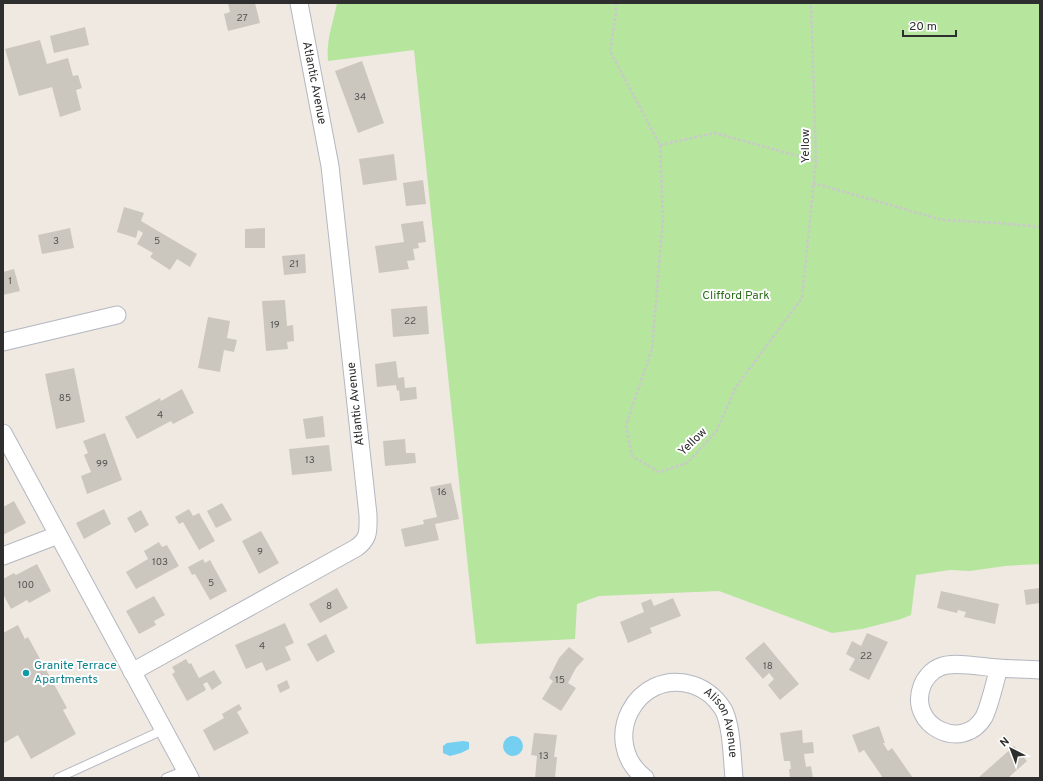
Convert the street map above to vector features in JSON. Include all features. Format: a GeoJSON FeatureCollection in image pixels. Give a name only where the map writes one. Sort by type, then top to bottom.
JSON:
{"type":"FeatureCollection","features":[{"type":"Feature","properties":{"kind":"street","name":"Atlantic Avenue"},"geometry":{"type":"LineString","coordinates":[[132,672],[356,548],[362,544],[368,535],[368,515],[330,166],[299,3]]}},
{"type":"Feature","properties":{"kind":"street"},"geometry":{"type":"LineString","coordinates":[[3,342],[117,315]]}},
{"type":"Feature","properties":{"kind":"street"},"geometry":{"type":"LineString","coordinates":[[3,434],[188,774]]}},
{"type":"Feature","properties":{"kind":"street"},"geometry":{"type":"LineString","coordinates":[[3,556],[58,535]]}},
{"type":"Feature","properties":{"kind":"street"},"geometry":{"type":"LineString","coordinates":[[999,668],[986,712],[976,726],[965,733],[953,734],[936,729],[927,721],[919,705],[920,693],[927,677],[940,667],[951,664],[1040,670]]}},
{"type":"Feature","properties":{"kind":"street","name":"Alison Avenue"},"geometry":{"type":"LineString","coordinates":[[645,778],[640,775],[627,756],[623,734],[625,722],[635,702],[644,694],[653,688],[676,682],[687,683],[698,687],[708,692],[717,700],[728,721],[734,778]]}},
{"type":"Feature","properties":{"kind":"lane"},"geometry":{"type":"LineString","coordinates":[[58,778],[164,730]]}},
{"type":"Feature","properties":{"kind":"lane"},"geometry":{"type":"LineString","coordinates":[[166,778],[188,774]]}},
{"type":"Feature","properties":{"kind":"path","name":"Yellow"},"geometry":{"type":"LineString","coordinates":[[616,3],[616,13],[610,51],[660,145],[663,219],[652,349],[626,425],[632,456],[659,472],[687,463],[716,432],[736,387],[802,298],[816,161],[811,3]]}},
{"type":"Feature","properties":{"kind":"path"},"geometry":{"type":"LineString","coordinates":[[660,145],[716,133],[816,161]]}},
{"type":"Feature","properties":{"kind":"path"},"geometry":{"type":"LineString","coordinates":[[813,183],[942,220],[1040,227]]}},
{"type":"Feature","properties":{"kind":"green space","name":"Clifford Park"},"geometry":{"type":"Polygon","coordinates":[[[337,3],[1040,3],[1040,564],[1005,566],[970,571],[950,570],[916,575],[911,615],[862,629],[832,633],[719,591],[599,596],[577,604],[575,639],[476,644],[414,50],[328,61],[329,39],[337,3]]]}},
{"type":"Feature","properties":{"kind":"water"},"geometry":{"type":"Polygon","coordinates":[[[513,736],[520,739],[523,746],[520,753],[513,756],[506,753],[503,746],[506,739],[513,736]]]}},
{"type":"Feature","properties":{"kind":"water"},"geometry":{"type":"Polygon","coordinates":[[[463,741],[469,742],[469,749],[450,756],[443,753],[443,746],[447,743],[463,741]]]}},
{"type":"Feature","properties":{"kind":"building"},"geometry":{"type":"Polygon","coordinates":[[[228,3],[255,3],[260,23],[228,31],[224,14],[230,12],[228,3]]]}},
{"type":"Feature","properties":{"kind":"building"},"geometry":{"type":"Polygon","coordinates":[[[85,27],[89,45],[54,53],[50,36],[85,27]]]}},
{"type":"Feature","properties":{"kind":"building"},"geometry":{"type":"Polygon","coordinates":[[[40,40],[47,64],[68,58],[73,76],[78,75],[82,88],[76,90],[81,110],[60,117],[52,87],[19,96],[5,49],[40,40]]]}},
{"type":"Feature","properties":{"kind":"building"},"geometry":{"type":"Polygon","coordinates":[[[362,61],[384,123],[358,133],[335,71],[362,61]]]}},
{"type":"Feature","properties":{"kind":"building"},"geometry":{"type":"Polygon","coordinates":[[[394,154],[397,180],[363,185],[359,159],[394,154]]]}},
{"type":"Feature","properties":{"kind":"building"},"geometry":{"type":"Polygon","coordinates":[[[423,180],[426,204],[406,206],[403,183],[423,180]]]}},
{"type":"Feature","properties":{"kind":"building"},"geometry":{"type":"Polygon","coordinates":[[[124,207],[144,213],[141,221],[197,254],[190,267],[177,259],[170,270],[150,257],[153,253],[137,244],[143,233],[138,230],[136,238],[117,232],[124,207]]]}},
{"type":"Feature","properties":{"kind":"building"},"geometry":{"type":"Polygon","coordinates":[[[423,221],[426,242],[418,243],[419,248],[413,249],[415,260],[407,261],[409,269],[379,273],[375,246],[404,242],[401,224],[423,221]]]}},
{"type":"Feature","properties":{"kind":"building"},"geometry":{"type":"Polygon","coordinates":[[[70,228],[74,248],[42,254],[38,235],[70,228]]]}},
{"type":"Feature","properties":{"kind":"building"},"geometry":{"type":"Polygon","coordinates":[[[265,228],[265,248],[245,248],[245,229],[265,228]]]}},
{"type":"Feature","properties":{"kind":"building"},"geometry":{"type":"Polygon","coordinates":[[[305,254],[306,273],[284,275],[282,256],[305,254]]]}},
{"type":"Feature","properties":{"kind":"building"},"geometry":{"type":"Polygon","coordinates":[[[14,269],[20,291],[3,295],[3,272],[14,269]]]}},
{"type":"Feature","properties":{"kind":"building"},"geometry":{"type":"Polygon","coordinates":[[[285,300],[287,326],[293,325],[294,341],[287,342],[288,349],[266,351],[262,301],[285,300]]]}},
{"type":"Feature","properties":{"kind":"building"},"geometry":{"type":"Polygon","coordinates":[[[427,306],[429,334],[393,337],[391,309],[427,306]]]}},
{"type":"Feature","properties":{"kind":"building"},"geometry":{"type":"Polygon","coordinates":[[[208,317],[230,321],[227,338],[237,340],[234,352],[224,350],[220,372],[198,368],[208,317]]]}},
{"type":"Feature","properties":{"kind":"building"},"geometry":{"type":"Polygon","coordinates":[[[396,361],[398,378],[404,377],[405,388],[416,387],[417,399],[400,401],[399,390],[397,391],[396,385],[377,387],[375,364],[396,361]]]}},
{"type":"Feature","properties":{"kind":"building"},"geometry":{"type":"Polygon","coordinates":[[[74,368],[85,422],[56,429],[45,374],[74,368]]]}},
{"type":"Feature","properties":{"kind":"building"},"geometry":{"type":"Polygon","coordinates":[[[182,389],[194,413],[173,424],[171,421],[137,439],[125,417],[160,398],[161,401],[182,389]]]}},
{"type":"Feature","properties":{"kind":"building"},"geometry":{"type":"Polygon","coordinates":[[[323,416],[325,437],[306,439],[303,419],[323,416]]]}},
{"type":"Feature","properties":{"kind":"building"},"geometry":{"type":"Polygon","coordinates":[[[105,433],[122,480],[87,494],[81,476],[91,472],[84,455],[88,453],[83,441],[105,433]]]}},
{"type":"Feature","properties":{"kind":"building"},"geometry":{"type":"Polygon","coordinates":[[[405,439],[406,453],[415,453],[416,463],[385,466],[383,441],[405,439]]]}},
{"type":"Feature","properties":{"kind":"building"},"geometry":{"type":"Polygon","coordinates":[[[329,445],[332,471],[292,475],[289,449],[329,445]]]}},
{"type":"Feature","properties":{"kind":"building"},"geometry":{"type":"Polygon","coordinates":[[[451,483],[459,519],[435,524],[439,540],[405,547],[401,529],[424,524],[423,520],[437,517],[430,487],[451,483]]]}},
{"type":"Feature","properties":{"kind":"building"},"geometry":{"type":"Polygon","coordinates":[[[14,501],[26,523],[3,535],[3,507],[14,501]]]}},
{"type":"Feature","properties":{"kind":"building"},"geometry":{"type":"Polygon","coordinates":[[[222,503],[232,520],[216,528],[207,511],[222,503]]]}},
{"type":"Feature","properties":{"kind":"building"},"geometry":{"type":"Polygon","coordinates":[[[104,509],[111,524],[84,539],[76,523],[104,509]]]}},
{"type":"Feature","properties":{"kind":"building"},"geometry":{"type":"Polygon","coordinates":[[[189,509],[193,516],[199,513],[215,541],[199,550],[183,522],[179,524],[175,517],[189,509]]]}},
{"type":"Feature","properties":{"kind":"building"},"geometry":{"type":"Polygon","coordinates":[[[141,510],[149,525],[135,533],[127,518],[141,510]]]}},
{"type":"Feature","properties":{"kind":"building"},"geometry":{"type":"Polygon","coordinates":[[[261,531],[279,563],[259,574],[242,541],[261,531]]]}},
{"type":"Feature","properties":{"kind":"building"},"geometry":{"type":"Polygon","coordinates":[[[159,542],[162,547],[167,545],[179,566],[136,589],[126,572],[148,559],[144,551],[159,542]]]}},
{"type":"Feature","properties":{"kind":"building"},"geometry":{"type":"Polygon","coordinates":[[[203,559],[205,563],[210,560],[227,591],[210,600],[195,574],[192,575],[188,567],[203,559]]]}},
{"type":"Feature","properties":{"kind":"building"},"geometry":{"type":"Polygon","coordinates":[[[37,564],[51,591],[29,603],[27,600],[11,609],[3,594],[3,579],[14,573],[16,575],[37,564]]]}},
{"type":"Feature","properties":{"kind":"building"},"geometry":{"type":"Polygon","coordinates":[[[337,588],[348,608],[320,623],[309,604],[337,588]]]}},
{"type":"Feature","properties":{"kind":"building"},"geometry":{"type":"Polygon","coordinates":[[[1040,588],[1040,603],[1026,605],[1024,590],[1040,588]]]}},
{"type":"Feature","properties":{"kind":"building"},"geometry":{"type":"Polygon","coordinates":[[[941,591],[999,604],[995,624],[964,617],[966,612],[958,610],[957,613],[937,608],[941,591]]]}},
{"type":"Feature","properties":{"kind":"building"},"geometry":{"type":"Polygon","coordinates":[[[154,596],[165,615],[154,621],[156,625],[139,634],[126,611],[154,596]]]}},
{"type":"Feature","properties":{"kind":"building"},"geometry":{"type":"Polygon","coordinates":[[[673,598],[681,616],[650,628],[652,633],[628,643],[620,622],[644,612],[641,603],[651,599],[654,606],[673,598]]]}},
{"type":"Feature","properties":{"kind":"building"},"geometry":{"type":"Polygon","coordinates":[[[285,623],[294,643],[285,647],[291,660],[266,671],[262,662],[246,669],[235,645],[285,623]]]}},
{"type":"Feature","properties":{"kind":"building","name":"Granite Terrace Apartments"},"geometry":{"type":"Polygon","coordinates":[[[18,625],[25,639],[28,637],[67,708],[63,710],[76,734],[31,759],[18,735],[4,743],[3,740],[3,633],[18,625]]]}},
{"type":"Feature","properties":{"kind":"building"},"geometry":{"type":"Polygon","coordinates":[[[867,633],[888,642],[869,680],[849,670],[855,659],[846,654],[852,641],[861,646],[867,633]]]}},
{"type":"Feature","properties":{"kind":"building"},"geometry":{"type":"Polygon","coordinates":[[[326,634],[335,652],[317,662],[307,644],[326,634]]]}},
{"type":"Feature","properties":{"kind":"building"},"geometry":{"type":"Polygon","coordinates":[[[764,642],[799,684],[780,700],[768,685],[774,679],[769,673],[763,679],[745,658],[764,642]]]}},
{"type":"Feature","properties":{"kind":"building"},"geometry":{"type":"Polygon","coordinates":[[[569,647],[584,659],[576,668],[568,683],[576,688],[561,711],[542,699],[553,681],[549,678],[559,658],[569,647]]]}},
{"type":"Feature","properties":{"kind":"building"},"geometry":{"type":"Polygon","coordinates":[[[186,659],[189,664],[191,663],[199,678],[214,670],[222,683],[212,690],[207,682],[203,684],[206,690],[187,701],[172,674],[175,672],[172,667],[186,659]]]}},
{"type":"Feature","properties":{"kind":"building"},"geometry":{"type":"Polygon","coordinates":[[[287,680],[290,688],[280,693],[277,685],[287,680]]]}},
{"type":"Feature","properties":{"kind":"building"},"geometry":{"type":"Polygon","coordinates":[[[239,704],[242,709],[237,712],[249,733],[214,751],[203,730],[224,718],[222,714],[239,704]]]}},
{"type":"Feature","properties":{"kind":"building"},"geometry":{"type":"Polygon","coordinates":[[[879,726],[885,743],[883,743],[888,751],[892,748],[913,778],[883,778],[864,750],[859,753],[852,735],[879,726]]]}},
{"type":"Feature","properties":{"kind":"building"},"geometry":{"type":"Polygon","coordinates":[[[802,730],[803,743],[813,742],[814,753],[804,754],[806,767],[811,766],[813,778],[790,778],[790,761],[784,761],[780,733],[802,730]]]}},
{"type":"Feature","properties":{"kind":"building"},"geometry":{"type":"Polygon","coordinates":[[[534,733],[557,735],[554,757],[557,757],[555,778],[535,778],[537,756],[531,755],[534,733]]]}},
{"type":"Feature","properties":{"kind":"building"},"geometry":{"type":"Polygon","coordinates":[[[1014,746],[1027,761],[1008,778],[978,778],[1014,746]]]}},
{"type":"Feature","properties":{"kind":"place","name":"Granite Terrace Apartments"},"geometry":{"type":"Point","coordinates":[26,673]}}]}
